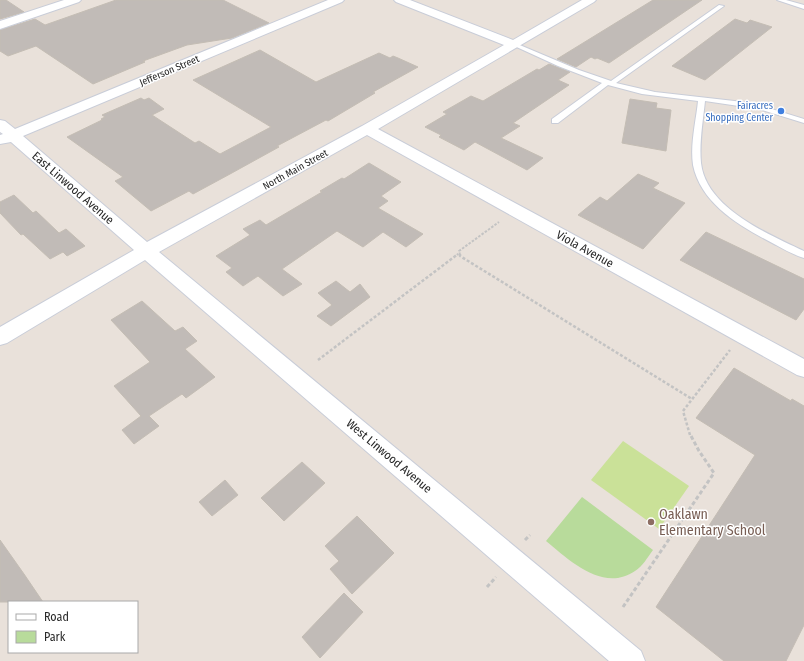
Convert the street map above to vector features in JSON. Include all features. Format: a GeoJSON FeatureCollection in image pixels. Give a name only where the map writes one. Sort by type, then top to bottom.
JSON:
{"type":"FeatureCollection","features":[{"type":"Feature","properties":{"kind":"street"},"geometry":{"type":"LineString","coordinates":[[0,25],[74,0]]}},
{"type":"Feature","properties":{"kind":"street","name":"Jefferson Street"},"geometry":{"type":"LineString","coordinates":[[7,138],[338,0]]}},
{"type":"Feature","properties":{"kind":"street"},"geometry":{"type":"LineString","coordinates":[[400,0],[513,44]]}},
{"type":"Feature","properties":{"kind":"street","name":"North Main Street"},"geometry":{"type":"LineString","coordinates":[[0,337],[146,251],[367,129],[590,0]]}},
{"type":"Feature","properties":{"kind":"street","name":"East Linwood Avenue"},"geometry":{"type":"LineString","coordinates":[[0,124],[7,138],[146,251]]}},
{"type":"Feature","properties":{"kind":"street","name":"Viola Avenue"},"geometry":{"type":"LineString","coordinates":[[367,129],[804,369]]}},
{"type":"Feature","properties":{"kind":"street","name":"West Linwood Avenue"},"geometry":{"type":"LineString","coordinates":[[146,251],[631,661]]}},
{"type":"Feature","properties":{"kind":"lane"},"geometry":{"type":"LineString","coordinates":[[780,0],[804,7]]}},
{"type":"Feature","properties":{"kind":"lane"},"geometry":{"type":"LineString","coordinates":[[555,121],[722,6]]}},
{"type":"Feature","properties":{"kind":"lane"},"geometry":{"type":"LineString","coordinates":[[513,44],[610,83],[643,92],[746,104],[771,110],[804,121]]}},
{"type":"Feature","properties":{"kind":"lane"},"geometry":{"type":"LineString","coordinates":[[702,99],[697,164],[700,180],[706,190],[734,216],[804,255]]}},
{"type":"Feature","properties":{"kind":"path"},"geometry":{"type":"LineString","coordinates":[[318,360],[458,254],[459,251],[500,220]]}},
{"type":"Feature","properties":{"kind":"path"},"geometry":{"type":"LineString","coordinates":[[458,254],[692,399]]}},
{"type":"Feature","properties":{"kind":"path"},"geometry":{"type":"LineString","coordinates":[[623,607],[714,473],[702,457],[684,418],[683,411],[730,349]]}},
{"type":"Feature","properties":{"kind":"path"},"geometry":{"type":"LineString","coordinates":[[487,587],[496,576]]}},
{"type":"Feature","properties":{"kind":"green space"},"geometry":{"type":"Polygon","coordinates":[[[623,441],[689,486],[659,529],[591,480],[623,441]]]}},
{"type":"Feature","properties":{"kind":"green space"},"geometry":{"type":"Polygon","coordinates":[[[582,497],[653,550],[638,569],[623,577],[611,578],[599,576],[576,565],[546,541],[582,497]]]}},
{"type":"Feature","properties":{"kind":"building"},"geometry":{"type":"Polygon","coordinates":[[[0,0],[6,0],[24,12],[0,19],[0,0]]]}},
{"type":"Feature","properties":{"kind":"building"},"geometry":{"type":"Polygon","coordinates":[[[116,0],[223,0],[269,23],[232,38],[187,45],[143,61],[145,62],[93,84],[36,46],[8,56],[0,51],[0,30],[35,19],[45,25],[116,0]]]}},
{"type":"Feature","properties":{"kind":"building"},"geometry":{"type":"Polygon","coordinates":[[[653,0],[702,0],[609,63],[591,57],[576,67],[557,59],[653,0]]]}},
{"type":"Feature","properties":{"kind":"building"},"geometry":{"type":"Polygon","coordinates":[[[735,19],[747,23],[750,20],[772,27],[705,80],[672,66],[735,19]]]}},
{"type":"Feature","properties":{"kind":"building"},"geometry":{"type":"Polygon","coordinates":[[[260,50],[316,82],[379,53],[390,58],[393,56],[418,67],[373,92],[375,93],[328,121],[326,120],[277,146],[279,147],[193,194],[189,191],[151,211],[115,181],[123,177],[67,137],[102,120],[101,119],[105,117],[102,115],[141,98],[144,100],[149,98],[164,109],[152,115],[195,143],[199,141],[220,154],[271,127],[193,80],[260,50]]]}},
{"type":"Feature","properties":{"kind":"building"},"geometry":{"type":"Polygon","coordinates":[[[549,64],[570,72],[558,80],[569,85],[513,123],[520,126],[501,138],[543,158],[527,170],[475,142],[464,150],[439,137],[441,135],[425,127],[447,114],[443,112],[471,96],[483,101],[537,69],[539,70],[549,64]]]}},
{"type":"Feature","properties":{"kind":"building"},"geometry":{"type":"Polygon","coordinates":[[[630,99],[657,103],[656,108],[671,110],[666,151],[622,143],[630,99]]]}},
{"type":"Feature","properties":{"kind":"building"},"geometry":{"type":"Polygon","coordinates":[[[369,163],[401,182],[381,196],[388,201],[378,208],[423,234],[406,247],[383,232],[363,247],[337,231],[282,269],[302,284],[283,296],[258,276],[243,286],[226,272],[232,268],[216,256],[250,235],[243,229],[260,220],[266,225],[322,192],[320,191],[342,178],[344,179],[369,163]]]}},
{"type":"Feature","properties":{"kind":"building"},"geometry":{"type":"Polygon","coordinates":[[[638,174],[659,183],[653,188],[685,203],[643,249],[578,215],[600,197],[607,201],[638,174]]]}},
{"type":"Feature","properties":{"kind":"building"},"geometry":{"type":"Polygon","coordinates":[[[14,195],[33,213],[36,211],[59,233],[66,229],[85,246],[67,256],[63,252],[50,259],[23,234],[21,235],[0,213],[0,202],[14,195]]]}},
{"type":"Feature","properties":{"kind":"building"},"geometry":{"type":"Polygon","coordinates":[[[706,232],[804,279],[804,309],[796,320],[680,260],[706,232]]]}},
{"type":"Feature","properties":{"kind":"building"},"geometry":{"type":"Polygon","coordinates":[[[336,281],[350,292],[360,284],[370,297],[331,326],[317,316],[332,305],[318,293],[336,281]]]}},
{"type":"Feature","properties":{"kind":"building"},"geometry":{"type":"Polygon","coordinates":[[[142,301],[175,331],[183,327],[197,341],[185,349],[215,377],[186,398],[182,394],[149,416],[159,426],[134,444],[122,430],[141,416],[114,386],[150,362],[111,320],[142,301]]]}},
{"type":"Feature","properties":{"kind":"building"},"geometry":{"type":"Polygon","coordinates":[[[734,368],[791,401],[792,399],[804,406],[804,625],[786,661],[724,661],[656,607],[755,455],[696,418],[734,368]]]}},
{"type":"Feature","properties":{"kind":"building"},"geometry":{"type":"Polygon","coordinates":[[[302,462],[325,483],[284,521],[261,498],[302,462]]]}},
{"type":"Feature","properties":{"kind":"building"},"geometry":{"type":"Polygon","coordinates":[[[225,480],[238,495],[212,516],[199,502],[225,480]]]}},
{"type":"Feature","properties":{"kind":"building"},"geometry":{"type":"Polygon","coordinates":[[[357,516],[394,553],[352,594],[330,569],[339,561],[325,546],[357,516]]]}},
{"type":"Feature","properties":{"kind":"building"},"geometry":{"type":"Polygon","coordinates":[[[0,540],[42,601],[0,602],[0,540]]]}},
{"type":"Feature","properties":{"kind":"building"},"geometry":{"type":"Polygon","coordinates":[[[344,593],[363,612],[320,658],[302,637],[344,593]]]}},
{"type":"Feature","properties":{"kind":"place","name":"Fairacres Shopping Center"},"geometry":{"type":"Point","coordinates":[781,111]}},
{"type":"Feature","properties":{"kind":"place","name":"Oaklawn Elementary School"},"geometry":{"type":"Point","coordinates":[651,522]}}]}
